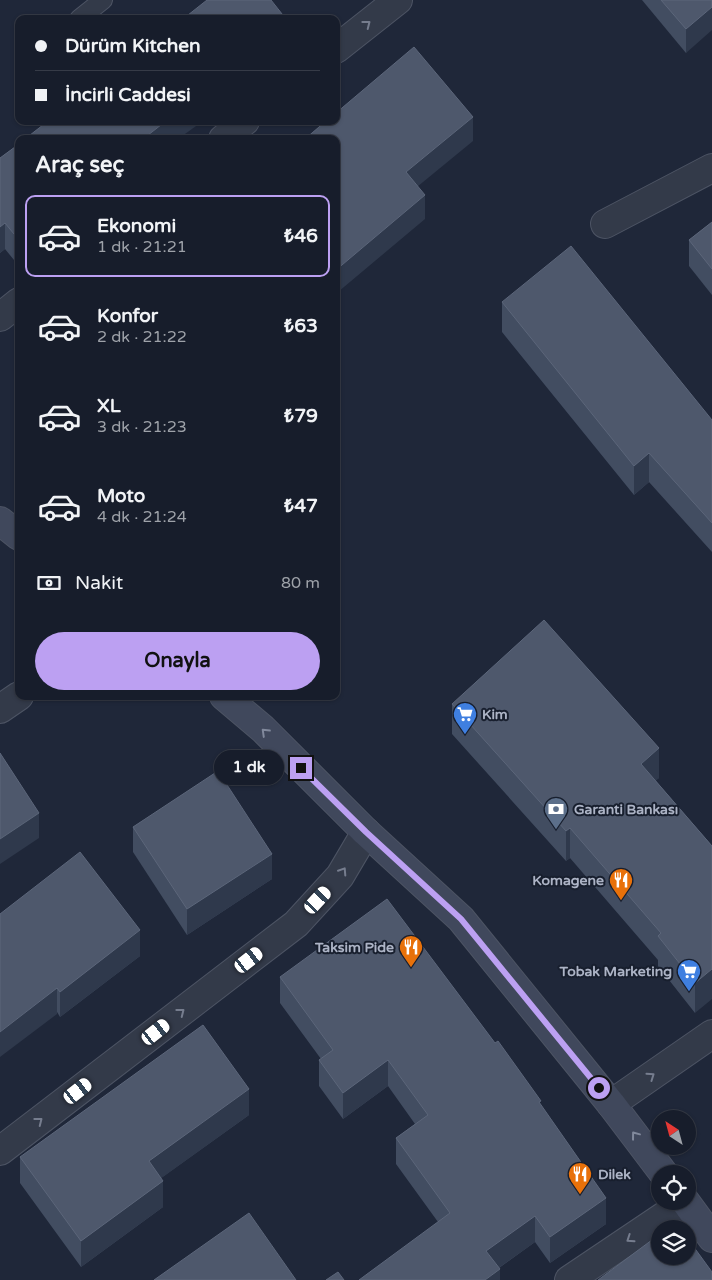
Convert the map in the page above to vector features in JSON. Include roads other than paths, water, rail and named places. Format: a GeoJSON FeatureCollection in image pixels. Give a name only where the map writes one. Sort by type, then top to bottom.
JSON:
{"type":"FeatureCollection","features":[{"type":"Feature","properties":{"kind":"main road"},"geometry":{"type":"LineString","coordinates":[[0,521],[15,533]]}},
{"type":"Feature","properties":{"kind":"main road"},"geometry":{"type":"LineString","coordinates":[[229,700],[263,729],[366,832],[461,919],[611,1104],[657,1165]]}},
{"type":"Feature","properties":{"kind":"main road"},"geometry":{"type":"LineString","coordinates":[[691,1210],[712,1238]]}},
{"type":"Feature","properties":{"kind":"street"},"geometry":{"type":"LineString","coordinates":[[340,46],[398,0]]}},
{"type":"Feature","properties":{"kind":"street"},"geometry":{"type":"LineString","coordinates":[[228,135],[240,125]]}},
{"type":"Feature","properties":{"kind":"street"},"geometry":{"type":"LineString","coordinates":[[605,224],[712,168]]}},
{"type":"Feature","properties":{"kind":"street"},"geometry":{"type":"LineString","coordinates":[[0,317],[15,305]]}},
{"type":"Feature","properties":{"kind":"street"},"geometry":{"type":"LineString","coordinates":[[0,709],[15,699]]}},
{"type":"Feature","properties":{"kind":"street"},"geometry":{"type":"LineString","coordinates":[[0,1151],[296,924],[340,876],[366,832]]}},
{"type":"Feature","properties":{"kind":"street"},"geometry":{"type":"LineString","coordinates":[[611,1104],[712,1034]]}},
{"type":"Feature","properties":{"kind":"street"},"geometry":{"type":"LineString","coordinates":[[569,1280],[673,1210]]}},
{"type":"Feature","properties":{"kind":"lane"},"geometry":{"type":"LineString","coordinates":[[84,15],[103,0]]}},
{"type":"Feature","properties":{"kind":"place","name":"Kim"},"geometry":{"type":"Point","coordinates":[465,735]}},
{"type":"Feature","properties":{"kind":"place","name":"Garanti Bankası"},"geometry":{"type":"Point","coordinates":[556,830]}},
{"type":"Feature","properties":{"kind":"place","name":"Komagene"},"geometry":{"type":"Point","coordinates":[621,901]}},
{"type":"Feature","properties":{"kind":"place","name":"Taksim Pide"},"geometry":{"type":"Point","coordinates":[411,968]}},
{"type":"Feature","properties":{"kind":"place","name":"Tobak Marketing"},"geometry":{"type":"Point","coordinates":[689,992]}},
{"type":"Feature","properties":{"kind":"place","name":"Dilek"},"geometry":{"type":"Point","coordinates":[580,1195]}}]}
